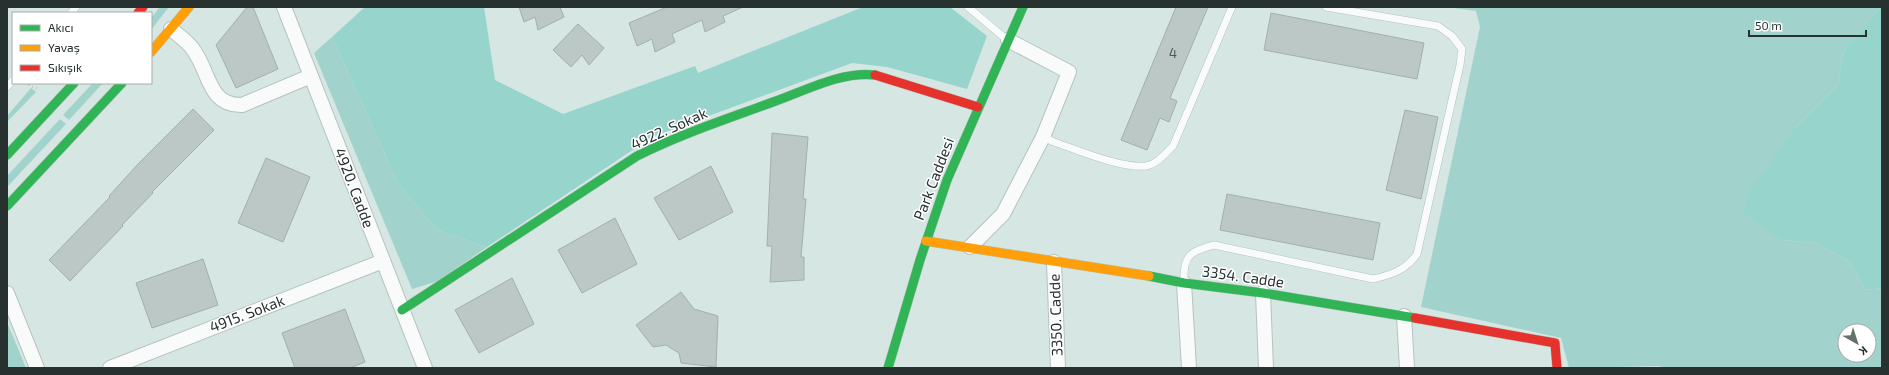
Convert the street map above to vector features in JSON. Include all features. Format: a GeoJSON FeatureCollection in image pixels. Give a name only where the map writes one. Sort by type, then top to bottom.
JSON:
{"type":"FeatureCollection","features":[{"type":"Feature","properties":{"kind":"street"},"geometry":{"type":"LineString","coordinates":[[152,51],[189,7]]}},
{"type":"Feature","properties":{"kind":"street","name":"4920. Cadde"},"geometry":{"type":"LineString","coordinates":[[284,7],[425,368]]}},
{"type":"Feature","properties":{"kind":"street","name":"Park Caddesi"},"geometry":{"type":"LineString","coordinates":[[888,368],[926,241],[957,154],[1023,7]]}},
{"type":"Feature","properties":{"kind":"street"},"geometry":{"type":"LineString","coordinates":[[171,29],[192,48],[213,90],[225,103],[242,105],[311,76]]}},
{"type":"Feature","properties":{"kind":"street"},"geometry":{"type":"LineString","coordinates":[[970,247],[1003,214],[1043,137],[1069,72],[1008,40]]}},
{"type":"Feature","properties":{"kind":"street","name":"4922. Sokak"},"geometry":{"type":"LineString","coordinates":[[402,310],[637,156],[709,125],[831,82],[855,75],[868,74],[880,76],[978,107]]}},
{"type":"Feature","properties":{"kind":"street"},"geometry":{"type":"LineString","coordinates":[[7,155],[73,84]]}},
{"type":"Feature","properties":{"kind":"street"},"geometry":{"type":"LineString","coordinates":[[7,206],[121,84]]}},
{"type":"Feature","properties":{"kind":"street","name":"3354. Cadde"},"geometry":{"type":"LineString","coordinates":[[926,241],[1145,275],[1184,284],[1263,293],[1555,343],[1557,368]]}},
{"type":"Feature","properties":{"kind":"street","name":"4915. Sokak"},"geometry":{"type":"LineString","coordinates":[[110,368],[383,261]]}},
{"type":"Feature","properties":{"kind":"street","name":"3350. Cadde"},"geometry":{"type":"LineString","coordinates":[[1054,262],[1058,368]]}},
{"type":"Feature","properties":{"kind":"street"},"geometry":{"type":"LineString","coordinates":[[1184,284],[1189,368]]}},
{"type":"Feature","properties":{"kind":"street"},"geometry":{"type":"LineString","coordinates":[[7,292],[37,368]]}},
{"type":"Feature","properties":{"kind":"street"},"geometry":{"type":"LineString","coordinates":[[1263,293],[1266,368]]}},
{"type":"Feature","properties":{"kind":"street"},"geometry":{"type":"LineString","coordinates":[[1404,316],[1407,368]]}},
{"type":"Feature","properties":{"kind":"lane"},"geometry":{"type":"LineString","coordinates":[[968,7],[1008,40]]}},
{"type":"Feature","properties":{"kind":"lane"},"geometry":{"type":"LineString","coordinates":[[1043,137],[1054,142],[1128,165],[1147,166],[1162,158],[1172,146],[1232,7]]}},
{"type":"Feature","properties":{"kind":"lane"},"geometry":{"type":"LineString","coordinates":[[1184,284],[1183,268],[1185,259],[1197,249],[1214,245],[1373,279],[1394,274],[1411,263],[1417,254],[1460,65],[1462,49],[1452,36],[1438,26],[1326,7]]}},
{"type":"Feature","properties":{"kind":"path"},"geometry":{"type":"LineString","coordinates":[[27,84],[38,90]]}},
{"type":"Feature","properties":{"kind":"shaded area"},"geometry":{"type":"Polygon","coordinates":[[[160,7],[169,7],[152,29],[152,17],[160,7]]]}},
{"type":"Feature","properties":{"kind":"shaded area"},"geometry":{"type":"Polygon","coordinates":[[[365,7],[484,7],[495,80],[563,114],[695,66],[698,73],[863,7],[950,7],[987,36],[967,89],[887,67],[852,63],[652,137],[487,247],[437,230],[399,185],[332,37],[365,7]]]}},
{"type":"Feature","properties":{"kind":"shaded area"},"geometry":{"type":"Polygon","coordinates":[[[1447,7],[1880,7],[1843,52],[1838,85],[1795,128],[1782,240],[1816,243],[1850,262],[1865,290],[1882,288],[1882,368],[1664,368],[1659,366],[1569,368],[1561,338],[1421,307],[1480,27],[1476,11],[1447,7]]]}},
{"type":"Feature","properties":{"kind":"shaded area"},"geometry":{"type":"Polygon","coordinates":[[[1880,7],[1882,7],[1882,288],[1865,290],[1850,262],[1816,243],[1782,240],[1743,213],[1749,192],[1795,128],[1838,85],[1843,52],[1880,7]]]}},
{"type":"Feature","properties":{"kind":"shaded area"},"geometry":{"type":"Polygon","coordinates":[[[332,37],[399,185],[437,230],[487,247],[438,281],[412,289],[314,53],[332,37]]]}},
{"type":"Feature","properties":{"kind":"shaded area"},"geometry":{"type":"Polygon","coordinates":[[[92,84],[102,84],[69,120],[63,115],[92,84]]]}},
{"type":"Feature","properties":{"kind":"shaded area"},"geometry":{"type":"Polygon","coordinates":[[[31,88],[36,92],[7,122],[7,116],[31,88]]]}},
{"type":"Feature","properties":{"kind":"shaded area"},"geometry":{"type":"Polygon","coordinates":[[[60,119],[66,124],[7,187],[7,176],[60,119]]]}},
{"type":"Feature","properties":{"kind":"shaded area"},"geometry":{"type":"Polygon","coordinates":[[[7,322],[26,368],[7,368],[7,322]]]}},
{"type":"Feature","properties":{"kind":"building"},"geometry":{"type":"Polygon","coordinates":[[[247,7],[253,7],[278,69],[236,88],[216,45],[247,7]]]}},
{"type":"Feature","properties":{"kind":"building"},"geometry":{"type":"Polygon","coordinates":[[[519,7],[560,7],[564,17],[538,30],[535,17],[524,22],[519,7]]]}},
{"type":"Feature","properties":{"kind":"building"},"geometry":{"type":"Polygon","coordinates":[[[667,7],[743,7],[723,16],[725,22],[705,32],[702,20],[672,34],[675,42],[655,52],[652,39],[637,46],[629,23],[667,7]]]}},
{"type":"Feature","properties":{"kind":"building"},"geometry":{"type":"Polygon","coordinates":[[[1176,7],[1208,7],[1170,98],[1177,101],[1169,122],[1160,118],[1147,150],[1121,140],[1176,7]]]}},
{"type":"Feature","properties":{"kind":"building"},"geometry":{"type":"Polygon","coordinates":[[[1271,13],[1424,43],[1417,79],[1264,50],[1271,13]]]}},
{"type":"Feature","properties":{"kind":"building"},"geometry":{"type":"Polygon","coordinates":[[[578,24],[604,48],[589,65],[582,55],[571,67],[553,50],[578,24]]]}},
{"type":"Feature","properties":{"kind":"building"},"geometry":{"type":"Polygon","coordinates":[[[193,109],[214,130],[152,192],[153,193],[122,225],[123,226],[70,281],[49,260],[110,197],[109,196],[138,164],[193,109]]]}},
{"type":"Feature","properties":{"kind":"building"},"geometry":{"type":"Polygon","coordinates":[[[1405,110],[1438,117],[1421,199],[1386,190],[1405,110]]]}},
{"type":"Feature","properties":{"kind":"building"},"geometry":{"type":"Polygon","coordinates":[[[772,133],[808,137],[803,199],[806,199],[801,257],[804,257],[804,280],[770,282],[772,246],[767,246],[772,133]]]}},
{"type":"Feature","properties":{"kind":"building"},"geometry":{"type":"Polygon","coordinates":[[[266,158],[310,177],[283,242],[238,223],[266,158]]]}},
{"type":"Feature","properties":{"kind":"building"},"geometry":{"type":"Polygon","coordinates":[[[711,166],[733,212],[679,240],[654,198],[711,166]]]}},
{"type":"Feature","properties":{"kind":"building"},"geometry":{"type":"Polygon","coordinates":[[[1227,194],[1380,223],[1373,260],[1220,230],[1227,194]]]}},
{"type":"Feature","properties":{"kind":"building"},"geometry":{"type":"Polygon","coordinates":[[[615,218],[637,264],[582,293],[558,250],[615,218]]]}},
{"type":"Feature","properties":{"kind":"building"},"geometry":{"type":"Polygon","coordinates":[[[203,259],[218,305],[152,328],[136,283],[203,259]]]}},
{"type":"Feature","properties":{"kind":"building"},"geometry":{"type":"Polygon","coordinates":[[[512,278],[534,324],[479,353],[455,310],[512,278]]]}},
{"type":"Feature","properties":{"kind":"building"},"geometry":{"type":"Polygon","coordinates":[[[681,292],[694,309],[718,316],[716,367],[681,363],[679,353],[666,345],[653,347],[636,325],[681,292]]]}},
{"type":"Feature","properties":{"kind":"building"},"geometry":{"type":"Polygon","coordinates":[[[345,309],[365,362],[350,368],[295,368],[282,333],[345,309]]]}},
{"type":"Feature","properties":{"kind":"traffic: fast"},"geometry":{"type":"LineString","coordinates":[[888,368],[920,260],[947,180],[1023,7]]}},
{"type":"Feature","properties":{"kind":"traffic: fast"},"geometry":{"type":"LineString","coordinates":[[402,310],[637,156],[687,134],[823,83],[849,76],[875,75]]}},
{"type":"Feature","properties":{"kind":"traffic: fast"},"geometry":{"type":"LineString","coordinates":[[7,155],[73,84]]}},
{"type":"Feature","properties":{"kind":"traffic: fast"},"geometry":{"type":"LineString","coordinates":[[7,206],[121,84]]}},
{"type":"Feature","properties":{"kind":"traffic: fast"},"geometry":{"type":"LineString","coordinates":[[1149,276],[1184,283],[1263,293],[1415,318]]}},
{"type":"Feature","properties":{"kind":"traffic: slow"},"geometry":{"type":"LineString","coordinates":[[152,51],[189,7]]}},
{"type":"Feature","properties":{"kind":"traffic: slow"},"geometry":{"type":"LineString","coordinates":[[926,241],[1149,276]]}},
{"type":"Feature","properties":{"kind":"traffic: jam"},"geometry":{"type":"LineString","coordinates":[[139,12],[143,7]]}},
{"type":"Feature","properties":{"kind":"traffic: jam"},"geometry":{"type":"LineString","coordinates":[[875,75],[978,107]]}},
{"type":"Feature","properties":{"kind":"traffic: jam"},"geometry":{"type":"LineString","coordinates":[[1415,318],[1555,343],[1557,368]]}}]}
